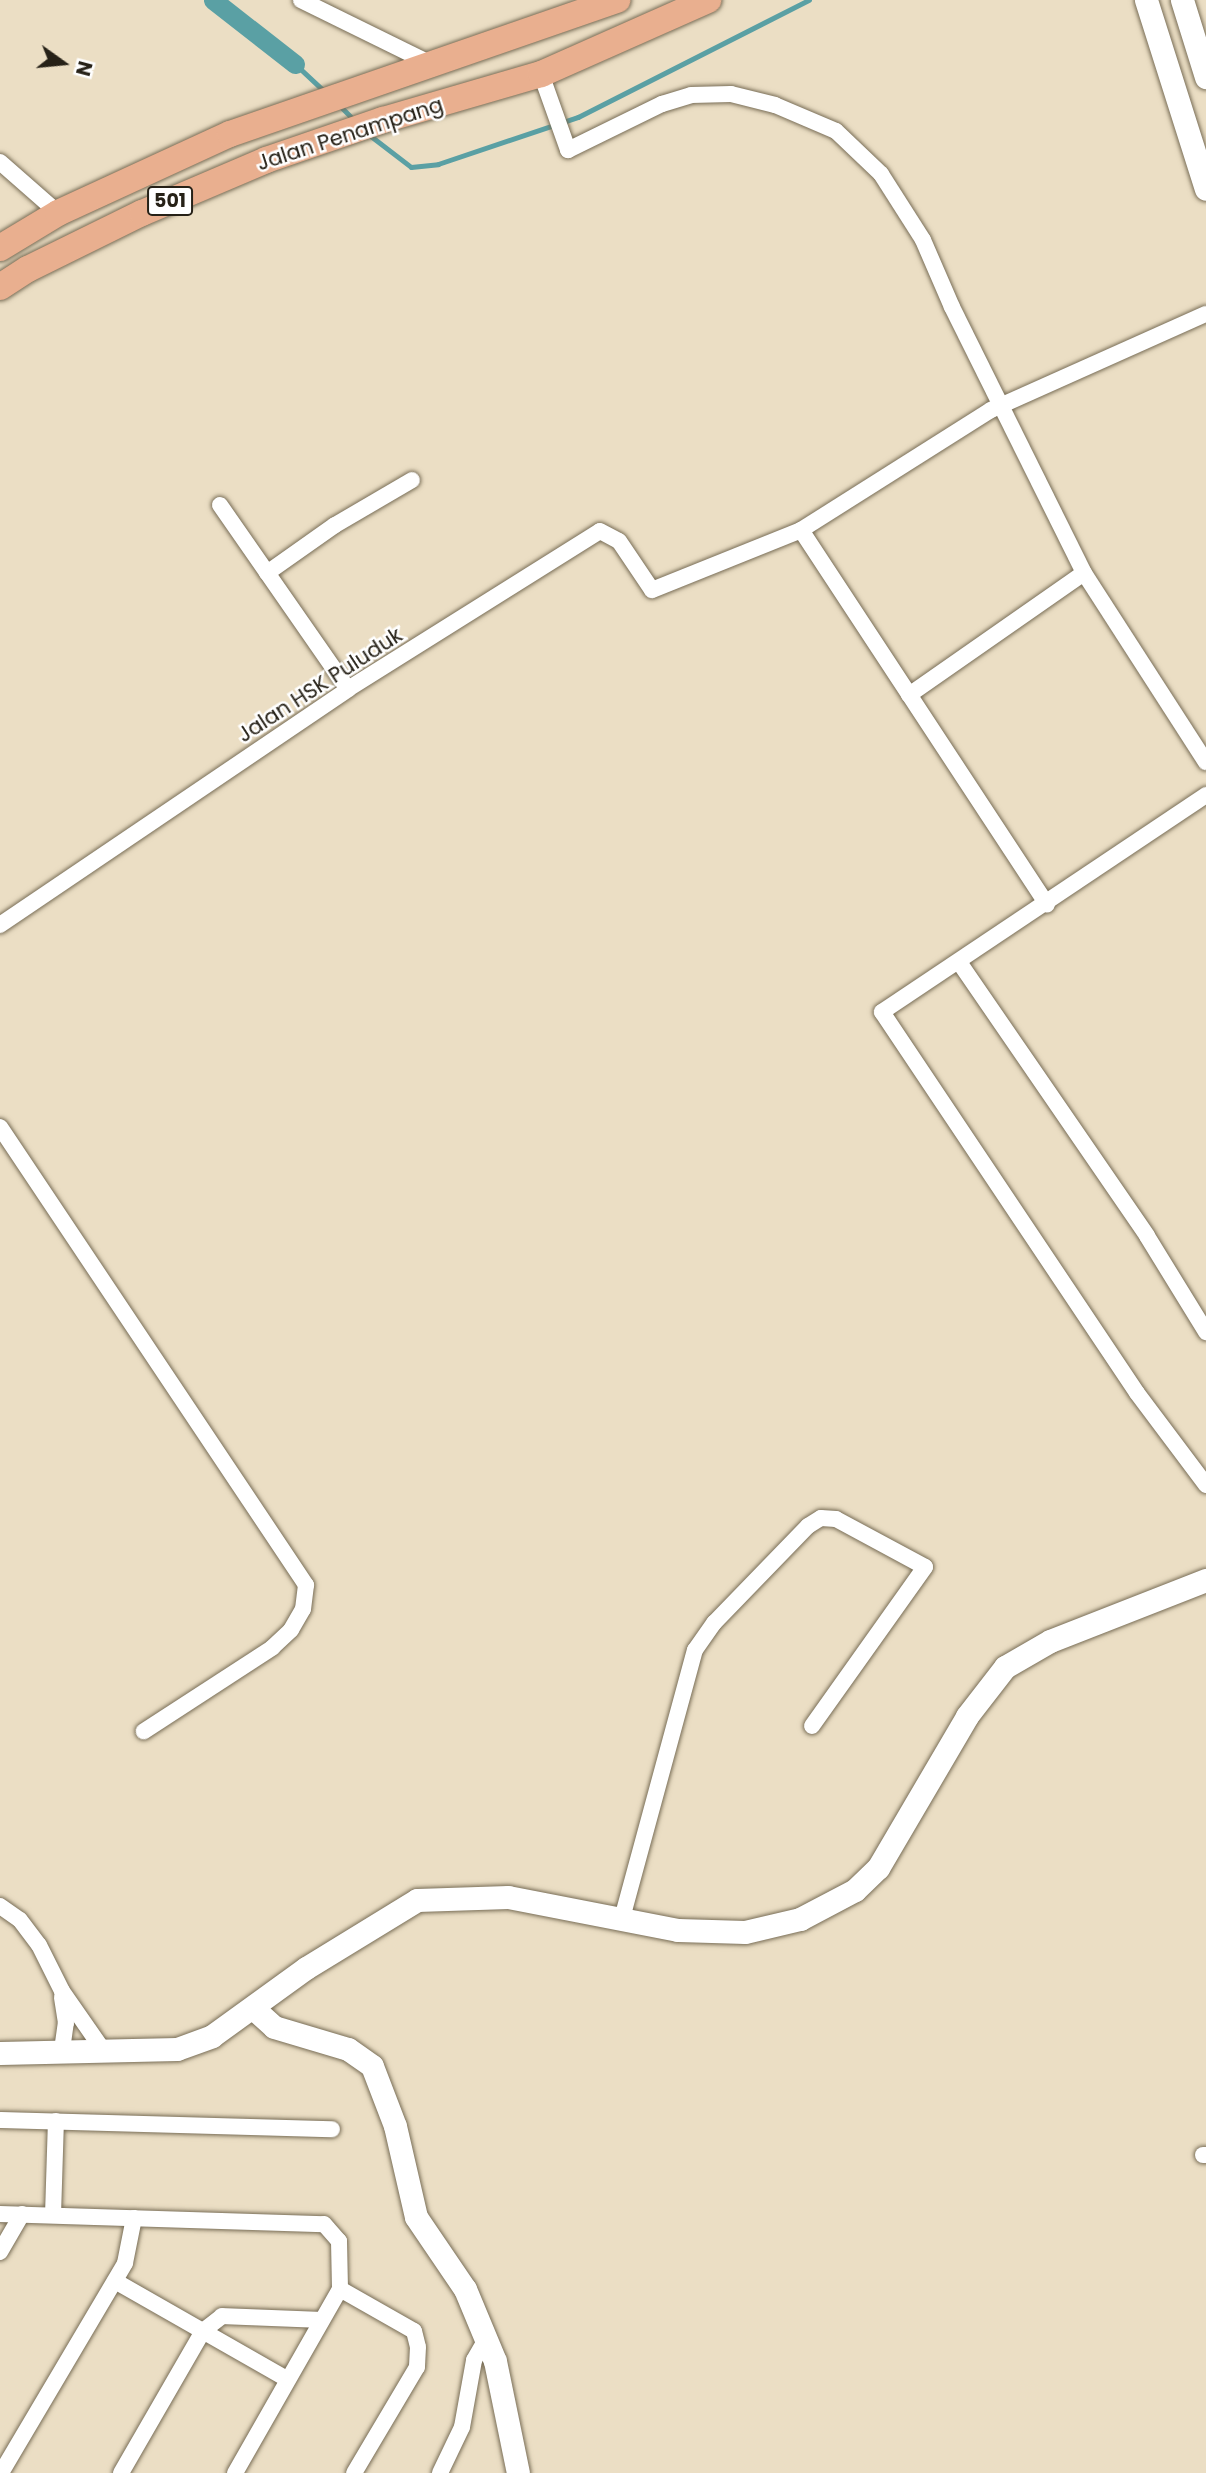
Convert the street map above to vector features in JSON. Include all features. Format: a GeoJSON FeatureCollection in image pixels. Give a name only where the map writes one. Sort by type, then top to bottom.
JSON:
{"type":"FeatureCollection","features":[{"type":"Feature","properties":{"kind":"main road","name":"Jalan Penampang"},"geometry":{"type":"LineString","coordinates":[[0,248],[58,213],[230,134],[360,91],[402,65],[434,66],[617,0]]}},
{"type":"Feature","properties":{"kind":"main road","name":"Jalan Penampang"},"geometry":{"type":"LineString","coordinates":[[0,287],[28,269],[142,213],[266,160],[383,120],[541,74],[708,0]]}},
{"type":"Feature","properties":{"kind":"main road"},"geometry":{"type":"LineString","coordinates":[[1146,0],[1206,189]]}},
{"type":"Feature","properties":{"kind":"main road"},"geometry":{"type":"LineString","coordinates":[[1182,0],[1204,64]]}},
{"type":"Feature","properties":{"kind":"main road"},"geometry":{"type":"LineString","coordinates":[[0,2053],[177,2049],[212,2036],[306,1968],[417,1900],[508,1896],[621,1922],[678,1930],[745,1932],[827,1907],[855,1890],[895,1845],[967,1716],[1005,1667],[1050,1641],[1206,1580]]}},
{"type":"Feature","properties":{"kind":"main road"},"geometry":{"type":"LineString","coordinates":[[253,2008],[274,2027],[348,2049],[372,2066],[394,2126],[416,2217],[465,2289],[486,2339],[518,2473]]}},
{"type":"Feature","properties":{"kind":"street"},"geometry":{"type":"LineString","coordinates":[[301,0],[402,65]]}},
{"type":"Feature","properties":{"kind":"street"},"geometry":{"type":"LineString","coordinates":[[541,74],[568,150],[662,104],[715,92],[775,105],[836,131],[881,174],[904,208],[1084,573],[1206,762]]}},
{"type":"Feature","properties":{"kind":"street"},"geometry":{"type":"LineString","coordinates":[[0,162],[58,213]]}},
{"type":"Feature","properties":{"kind":"street"},"geometry":{"type":"LineString","coordinates":[[1047,904],[801,530],[1003,405],[1206,314]]}},
{"type":"Feature","properties":{"kind":"street"},"geometry":{"type":"LineString","coordinates":[[268,573],[335,525],[412,480]]}},
{"type":"Feature","properties":{"kind":"street"},"geometry":{"type":"LineString","coordinates":[[220,505],[348,689]]}},
{"type":"Feature","properties":{"kind":"street","name":"Jalan HSK Puluduk"},"geometry":{"type":"LineString","coordinates":[[0,925],[348,689],[600,531],[619,541],[652,590],[801,530]]}},
{"type":"Feature","properties":{"kind":"street"},"geometry":{"type":"LineString","coordinates":[[909,695],[1084,573]]}},
{"type":"Feature","properties":{"kind":"street"},"geometry":{"type":"LineString","coordinates":[[1206,795],[882,1012],[1137,1393],[1206,1485]]}},
{"type":"Feature","properties":{"kind":"street"},"geometry":{"type":"LineString","coordinates":[[959,962],[1147,1236],[1206,1332]]}},
{"type":"Feature","properties":{"kind":"street"},"geometry":{"type":"LineString","coordinates":[[0,1127],[306,1585],[303,1609],[291,1630],[272,1648],[144,1731]]}},
{"type":"Feature","properties":{"kind":"street"},"geometry":{"type":"LineString","coordinates":[[621,1922],[695,1650],[714,1623],[808,1527],[821,1518],[836,1518],[925,1567],[812,1726]]}},
{"type":"Feature","properties":{"kind":"street"},"geometry":{"type":"LineString","coordinates":[[0,1906],[20,1920],[33,1937],[62,1991],[103,2050]]}},
{"type":"Feature","properties":{"kind":"street"},"geometry":{"type":"LineString","coordinates":[[62,1991],[65,2024],[62,2050]]}},
{"type":"Feature","properties":{"kind":"street"},"geometry":{"type":"LineString","coordinates":[[0,2120],[332,2129]]}},
{"type":"Feature","properties":{"kind":"street"},"geometry":{"type":"LineString","coordinates":[[53,2215],[56,2122]]}},
{"type":"Feature","properties":{"kind":"street"},"geometry":{"type":"LineString","coordinates":[[0,2214],[324,2224],[339,2241],[340,2289],[235,2473]]}},
{"type":"Feature","properties":{"kind":"street"},"geometry":{"type":"LineString","coordinates":[[0,2252],[23,2214]]}},
{"type":"Feature","properties":{"kind":"street"},"geometry":{"type":"LineString","coordinates":[[1,2473],[115,2281],[130,2249],[134,2218]]}},
{"type":"Feature","properties":{"kind":"street"},"geometry":{"type":"LineString","coordinates":[[115,2281],[287,2379]]}},
{"type":"Feature","properties":{"kind":"street"},"geometry":{"type":"LineString","coordinates":[[340,2289],[414,2331],[418,2347],[416,2367],[354,2473]]}},
{"type":"Feature","properties":{"kind":"street"},"geometry":{"type":"LineString","coordinates":[[121,2473],[203,2331],[222,2316],[321,2320]]}},
{"type":"Feature","properties":{"kind":"street"},"geometry":{"type":"LineString","coordinates":[[440,2473],[462,2427],[474,2360],[486,2339]]}},
{"type":"Feature","properties":{"kind":"waterway"},"geometry":{"type":"LineString","coordinates":[[213,0],[295,64]]}},
{"type":"Feature","properties":{"kind":"waterway"},"geometry":{"type":"LineString","coordinates":[[368,134],[411,167],[438,164],[578,117],[809,0]]}},
{"type":"Feature","properties":{"kind":"waterway"},"geometry":{"type":"LineString","coordinates":[[295,64],[326,93]]}},
{"type":"Feature","properties":{"kind":"waterway"},"geometry":{"type":"LineString","coordinates":[[338,104],[356,122]]}}]}
